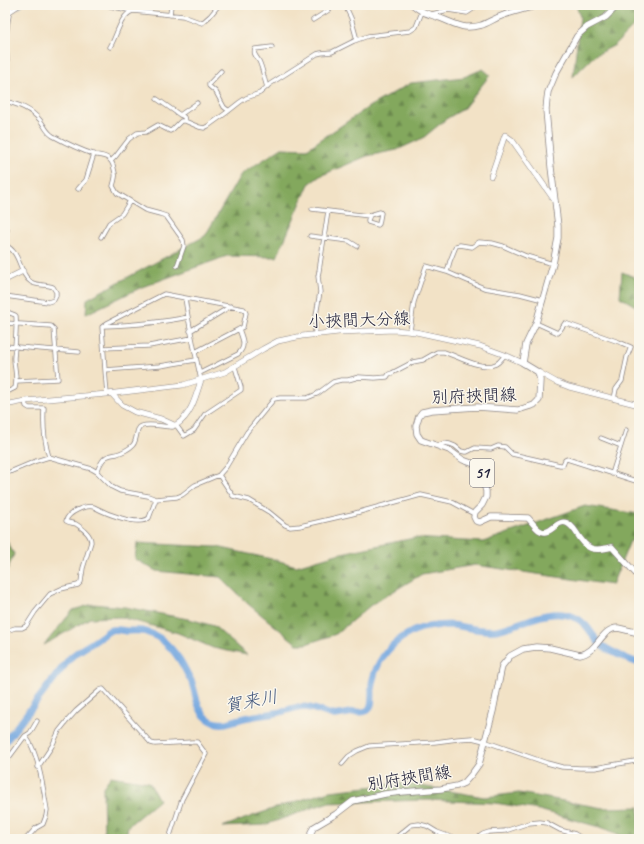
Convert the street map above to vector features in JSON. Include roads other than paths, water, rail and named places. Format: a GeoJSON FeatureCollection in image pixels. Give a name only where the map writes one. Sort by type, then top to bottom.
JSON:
{"type":"FeatureCollection","features":[{"type":"Feature","properties":{"kind":"main road"},"geometry":{"type":"LineString","coordinates":[[413,5],[422,12],[462,26],[484,25],[503,15],[539,5]]}},
{"type":"Feature","properties":{"kind":"main road","name":"別府挾間線"},"geometry":{"type":"LineString","coordinates":[[474,514],[482,505],[486,497],[481,468],[476,464],[459,458],[449,450],[422,441],[418,436],[416,423],[422,412],[432,410],[477,407],[516,410],[534,405],[539,400],[540,380],[538,372],[523,363],[526,344],[536,323],[553,264],[557,243],[558,232],[546,110],[548,92],[556,73],[577,36],[590,25],[606,17],[616,5]]}},
{"type":"Feature","properties":{"kind":"main road"},"geometry":{"type":"LineString","coordinates":[[491,176],[505,136],[512,140],[555,201]]}},
{"type":"Feature","properties":{"kind":"main road"},"geometry":{"type":"LineString","coordinates":[[5,280],[23,271]]}},
{"type":"Feature","properties":{"kind":"main road","name":"小挾間大分線"},"geometry":{"type":"LineString","coordinates":[[5,405],[25,401],[110,394],[183,385],[225,372],[278,341],[293,337],[315,335],[368,331],[410,331],[480,346],[523,363]]}},
{"type":"Feature","properties":{"kind":"main road"},"geometry":{"type":"LineString","coordinates":[[538,372],[569,387],[639,405]]}},
{"type":"Feature","properties":{"kind":"main road"},"geometry":{"type":"LineString","coordinates":[[110,394],[122,405],[135,412],[161,419],[175,425],[182,421],[188,414],[202,380]]}},
{"type":"Feature","properties":{"kind":"main road"},"geometry":{"type":"LineString","coordinates":[[474,514],[474,518],[478,522],[491,517],[528,518],[539,530],[543,532],[551,530],[562,522],[566,522],[574,530],[581,541],[588,547],[600,550],[612,547],[639,577]]}},
{"type":"Feature","properties":{"kind":"main road","name":"別府挾間線"},"geometry":{"type":"LineString","coordinates":[[311,839],[311,832],[314,827],[336,814],[353,801],[385,794],[441,789],[464,783],[479,764],[493,710],[502,666],[510,656],[523,649],[536,647],[550,648],[580,655],[590,652],[609,630],[618,628],[639,633]]}},
{"type":"Feature","properties":{"kind":"street"},"geometry":{"type":"LineString","coordinates":[[5,81],[8,62],[6,36],[7,16],[11,5]]}},
{"type":"Feature","properties":{"kind":"street"},"geometry":{"type":"LineString","coordinates":[[10,11],[20,5]]}},
{"type":"Feature","properties":{"kind":"street"},"geometry":{"type":"LineString","coordinates":[[170,5],[170,15]]}},
{"type":"Feature","properties":{"kind":"street"},"geometry":{"type":"LineString","coordinates":[[110,6],[133,11],[186,17],[202,24],[219,5]]}},
{"type":"Feature","properties":{"kind":"street"},"geometry":{"type":"LineString","coordinates":[[313,20],[330,10],[333,5]]}},
{"type":"Feature","properties":{"kind":"street"},"geometry":{"type":"LineString","coordinates":[[345,5],[351,18],[357,40]]}},
{"type":"Feature","properties":{"kind":"street"},"geometry":{"type":"LineString","coordinates":[[429,15],[448,10],[467,13],[473,9],[475,5]]}},
{"type":"Feature","properties":{"kind":"street"},"geometry":{"type":"LineString","coordinates":[[110,46],[121,23],[130,12],[133,11]]}},
{"type":"Feature","properties":{"kind":"street"},"geometry":{"type":"LineString","coordinates":[[157,99],[184,117],[185,121],[204,128],[240,102],[260,93],[270,84],[317,54],[332,52],[368,36],[410,31],[416,27],[422,12]]}},
{"type":"Feature","properties":{"kind":"street"},"geometry":{"type":"LineString","coordinates":[[267,87],[254,51],[255,49],[272,47]]}},
{"type":"Feature","properties":{"kind":"street"},"geometry":{"type":"LineString","coordinates":[[221,71],[210,86],[229,111]]}},
{"type":"Feature","properties":{"kind":"street"},"geometry":{"type":"LineString","coordinates":[[5,101],[20,105],[32,113],[53,136],[94,154],[107,157],[111,161],[116,173],[113,186],[117,193],[145,210],[166,216],[183,240],[184,246],[177,266]]}},
{"type":"Feature","properties":{"kind":"street"},"geometry":{"type":"LineString","coordinates":[[180,115],[197,103]]}},
{"type":"Feature","properties":{"kind":"street"},"geometry":{"type":"LineString","coordinates":[[111,161],[129,139],[137,133],[146,132],[158,125],[172,130],[181,121],[185,121]]}},
{"type":"Feature","properties":{"kind":"street"},"geometry":{"type":"LineString","coordinates":[[78,189],[86,180],[94,154]]}},
{"type":"Feature","properties":{"kind":"street"},"geometry":{"type":"LineString","coordinates":[[101,237],[109,224],[122,214],[130,201]]}},
{"type":"Feature","properties":{"kind":"street"},"geometry":{"type":"LineString","coordinates":[[312,209],[369,216]]}},
{"type":"Feature","properties":{"kind":"street"},"geometry":{"type":"LineString","coordinates":[[315,335],[315,321],[320,292],[318,276],[328,211]]}},
{"type":"Feature","properties":{"kind":"street"},"geometry":{"type":"LineString","coordinates":[[310,236],[349,241],[357,246]]}},
{"type":"Feature","properties":{"kind":"street"},"geometry":{"type":"LineString","coordinates":[[446,272],[456,246],[460,245],[472,247],[479,242],[503,246],[526,256],[553,264]]}},
{"type":"Feature","properties":{"kind":"street"},"geometry":{"type":"LineString","coordinates":[[5,245],[11,248],[14,252],[23,271],[32,282],[53,287],[56,292],[55,298],[46,302],[5,296]]}},
{"type":"Feature","properties":{"kind":"street"},"geometry":{"type":"LineString","coordinates":[[410,331],[414,302],[426,266],[446,272],[484,288],[520,294],[542,300]]}},
{"type":"Feature","properties":{"kind":"street"},"geometry":{"type":"LineString","coordinates":[[110,394],[105,370],[102,327],[107,322],[164,294],[244,309],[246,313],[243,327],[195,352]]}},
{"type":"Feature","properties":{"kind":"street"},"geometry":{"type":"LineString","coordinates":[[185,298],[196,360],[202,380]]}},
{"type":"Feature","properties":{"kind":"street"},"geometry":{"type":"LineString","coordinates":[[190,330],[231,306]]}},
{"type":"Feature","properties":{"kind":"street"},"geometry":{"type":"LineString","coordinates":[[5,311],[16,316],[17,324],[14,359],[16,382],[15,388],[5,394]]}},
{"type":"Feature","properties":{"kind":"street"},"geometry":{"type":"LineString","coordinates":[[104,326],[172,321],[188,317]]}},
{"type":"Feature","properties":{"kind":"street"},"geometry":{"type":"LineString","coordinates":[[536,323],[558,333],[565,323],[631,347],[626,357],[622,381],[616,389],[614,399]]}},
{"type":"Feature","properties":{"kind":"street"},"geometry":{"type":"LineString","coordinates":[[5,324],[51,326],[54,329],[58,379],[16,382]]}},
{"type":"Feature","properties":{"kind":"street"},"geometry":{"type":"LineString","coordinates":[[200,373],[238,354],[241,351],[244,343],[238,329]]}},
{"type":"Feature","properties":{"kind":"street"},"geometry":{"type":"LineString","coordinates":[[104,348],[149,346],[192,338]]}},
{"type":"Feature","properties":{"kind":"street"},"geometry":{"type":"LineString","coordinates":[[5,346],[79,352]]}},
{"type":"Feature","properties":{"kind":"street"},"geometry":{"type":"LineString","coordinates":[[5,474],[49,457],[92,469],[112,487],[120,491],[156,499],[177,497],[195,485],[219,475],[226,467],[247,432],[274,399],[307,398],[317,394],[333,382],[341,380],[359,377],[387,377],[389,374],[413,362],[423,360],[437,352],[444,352],[481,366],[495,365],[505,355]]}},
{"type":"Feature","properties":{"kind":"street"},"geometry":{"type":"LineString","coordinates":[[105,370],[160,366],[196,360]]}},
{"type":"Feature","properties":{"kind":"street"},"geometry":{"type":"LineString","coordinates":[[97,472],[104,458],[117,454],[131,447],[135,442],[138,429],[141,426],[173,427],[175,425],[184,436],[194,430],[205,414],[241,390],[235,367]]}},
{"type":"Feature","properties":{"kind":"street"},"geometry":{"type":"LineString","coordinates":[[25,401],[26,406],[30,408],[44,408],[43,425],[49,457]]}},
{"type":"Feature","properties":{"kind":"street"},"geometry":{"type":"LineString","coordinates":[[612,474],[626,430]]}},
{"type":"Feature","properties":{"kind":"street"},"geometry":{"type":"LineString","coordinates":[[601,438],[621,446]]}},
{"type":"Feature","properties":{"kind":"street"},"geometry":{"type":"LineString","coordinates":[[437,446],[444,443],[450,444],[465,452],[475,448],[491,449],[498,446],[505,447],[512,454],[560,465],[563,465],[567,459],[639,482]]}},
{"type":"Feature","properties":{"kind":"street"},"geometry":{"type":"LineString","coordinates":[[219,475],[233,496],[249,500],[290,527],[352,514],[421,495],[452,502],[474,514]]}},
{"type":"Feature","properties":{"kind":"street"},"geometry":{"type":"LineString","coordinates":[[6,631],[26,626],[50,594],[61,589],[78,585],[82,582],[83,568],[91,538],[76,524],[66,521],[68,516],[83,507],[90,506],[120,518],[143,521],[149,518],[156,499]]}},
{"type":"Feature","properties":{"kind":"street"},"geometry":{"type":"LineString","coordinates":[[38,767],[67,721],[76,711],[103,689],[151,743],[197,742],[206,754],[182,799],[169,839]]}},
{"type":"Feature","properties":{"kind":"street"},"geometry":{"type":"LineString","coordinates":[[5,763],[25,736],[30,733],[37,721]]}},
{"type":"Feature","properties":{"kind":"street"},"geometry":{"type":"LineString","coordinates":[[25,736],[28,740],[38,767],[47,810],[43,824],[36,828],[26,839]]}},
{"type":"Feature","properties":{"kind":"street"},"geometry":{"type":"LineString","coordinates":[[342,764],[357,751],[369,746],[472,738],[541,762],[562,767],[595,768],[635,761],[639,762]]}},
{"type":"Feature","properties":{"kind":"street"},"geometry":{"type":"LineString","coordinates":[[476,839],[489,832],[505,831],[529,823],[540,822],[547,823],[560,830],[575,834],[583,839]]}},
{"type":"Feature","properties":{"kind":"street"},"geometry":{"type":"LineString","coordinates":[[394,839],[411,825],[419,824],[456,839]]}},
{"type":"Feature","properties":{"kind":"waterway"},"geometry":{"type":"LineString","coordinates":[[19,8],[23,5]]}},
{"type":"Feature","properties":{"kind":"waterway"},"geometry":{"type":"LineString","coordinates":[[5,18],[8,15]]}},
{"type":"Feature","properties":{"kind":"waterway","name":"賀来川"},"geometry":{"type":"LineString","coordinates":[[5,742],[70,658],[113,629],[144,631],[153,634],[171,648],[180,660],[193,684],[198,705],[202,712],[213,722],[219,723],[226,723],[299,707],[306,707],[336,715],[367,711],[371,705],[372,683],[375,672],[386,652],[407,634],[432,626],[450,625],[484,630],[496,630],[544,615],[564,614],[583,622],[604,647],[639,663]]}}]}
